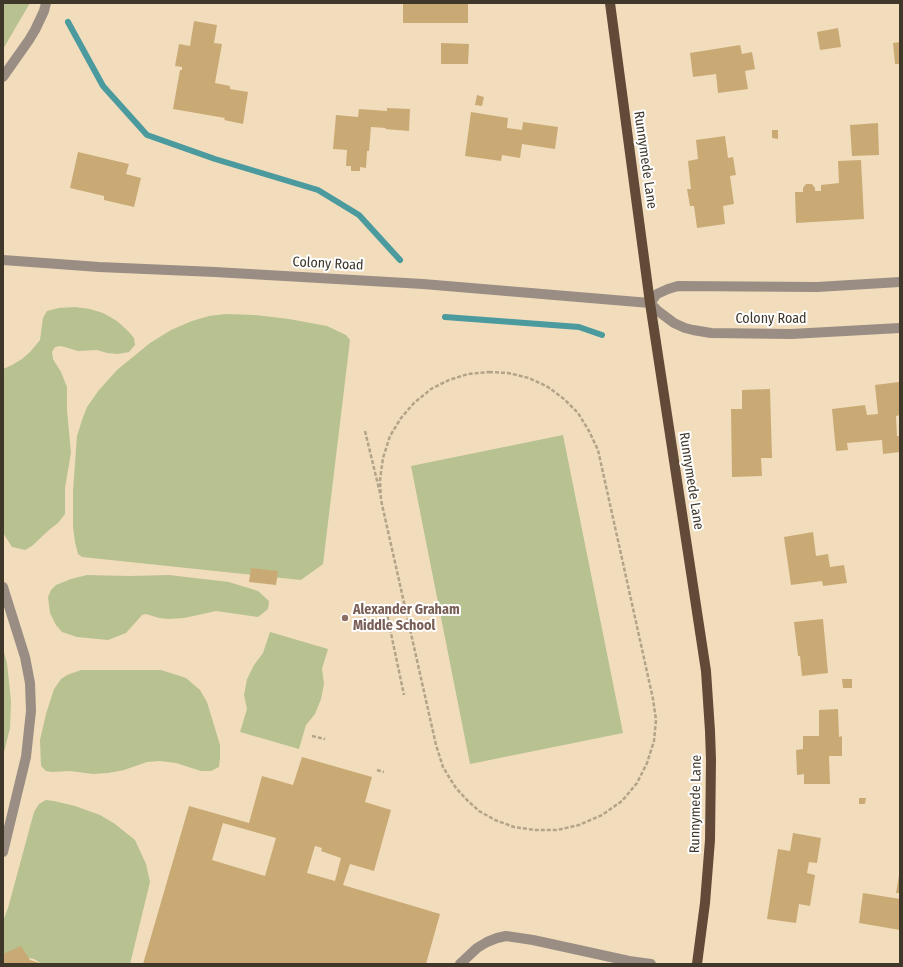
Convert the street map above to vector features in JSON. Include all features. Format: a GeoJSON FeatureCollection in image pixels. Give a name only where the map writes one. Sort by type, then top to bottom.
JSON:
{"type":"FeatureCollection","features":[{"type":"Feature","properties":{"kind":"main road","name":"Runnymede Lane"},"geometry":{"type":"LineString","coordinates":[[610,3],[650,303],[706,671],[710,731],[710,840],[705,903],[697,964]]}},
{"type":"Feature","properties":{"kind":"street"},"geometry":{"type":"LineString","coordinates":[[3,77],[35,30],[46,3]]}},
{"type":"Feature","properties":{"kind":"street","name":"Colony Road"},"geometry":{"type":"LineString","coordinates":[[3,260],[100,267],[423,284],[650,303],[674,323],[685,328],[702,332],[791,334],[900,328]]}},
{"type":"Feature","properties":{"kind":"street"},"geometry":{"type":"LineString","coordinates":[[650,303],[657,294],[678,286],[817,287],[900,282]]}},
{"type":"Feature","properties":{"kind":"street"},"geometry":{"type":"LineString","coordinates":[[3,587],[25,657],[30,682],[31,711],[26,757],[3,852]]}},
{"type":"Feature","properties":{"kind":"street"},"geometry":{"type":"LineString","coordinates":[[460,964],[477,948],[487,942],[506,936],[533,940],[629,961],[651,964]]}},
{"type":"Feature","properties":{"kind":"path"},"geometry":{"type":"LineString","coordinates":[[365,431],[436,745],[443,767],[456,788],[479,811],[495,820],[514,827],[535,830],[557,830],[580,825],[602,815],[622,800],[637,783],[647,763],[654,741],[656,720],[653,699],[598,450],[578,413],[564,399],[548,387],[529,378],[508,373],[489,372],[468,374],[449,380],[431,389],[414,403],[401,418],[390,436],[383,458],[380,480],[381,500]]}},
{"type":"Feature","properties":{"kind":"path"},"geometry":{"type":"LineString","coordinates":[[385,605],[404,695]]}},
{"type":"Feature","properties":{"kind":"path"},"geometry":{"type":"LineString","coordinates":[[312,736],[326,739]]}},
{"type":"Feature","properties":{"kind":"path"},"geometry":{"type":"LineString","coordinates":[[376,770],[384,772]]}},
{"type":"Feature","properties":{"kind":"green space"},"geometry":{"type":"Polygon","coordinates":[[[3,3],[30,3],[3,49],[3,3]]]}},
{"type":"Feature","properties":{"kind":"green space"},"geometry":{"type":"Polygon","coordinates":[[[75,307],[103,313],[117,321],[134,338],[135,345],[129,352],[118,354],[97,350],[78,351],[61,346],[55,347],[52,352],[53,359],[61,372],[67,387],[67,410],[71,453],[65,488],[65,514],[58,523],[32,546],[25,550],[12,547],[3,531],[3,369],[22,359],[40,340],[43,318],[47,311],[59,308],[75,307]]]}},
{"type":"Feature","properties":{"kind":"green space"},"geometry":{"type":"Polygon","coordinates":[[[226,314],[255,315],[289,319],[327,326],[346,335],[350,340],[323,564],[301,580],[82,557],[78,554],[75,542],[73,527],[73,491],[77,436],[87,407],[99,390],[117,370],[150,343],[171,330],[192,321],[209,316],[226,314]]]}},
{"type":"Feature","properties":{"kind":"green space"},"geometry":{"type":"Polygon","coordinates":[[[563,435],[623,733],[470,764],[411,466],[563,435]]]}},
{"type":"Feature","properties":{"kind":"green space"},"geometry":{"type":"Polygon","coordinates":[[[87,575],[169,575],[229,582],[258,591],[269,601],[268,609],[258,617],[216,611],[184,618],[169,619],[146,614],[142,615],[126,633],[108,640],[77,637],[62,632],[56,625],[50,613],[48,597],[51,590],[56,585],[87,575]]]}},
{"type":"Feature","properties":{"kind":"green space"},"geometry":{"type":"Polygon","coordinates":[[[270,632],[328,649],[322,669],[324,684],[321,699],[315,714],[306,725],[299,749],[240,732],[247,709],[244,695],[247,679],[254,665],[263,653],[270,632]]]}},
{"type":"Feature","properties":{"kind":"green space"},"geometry":{"type":"Polygon","coordinates":[[[3,649],[7,663],[11,701],[10,728],[3,756],[3,649]]]}},
{"type":"Feature","properties":{"kind":"green space"},"geometry":{"type":"Polygon","coordinates":[[[81,670],[161,670],[186,678],[200,690],[207,702],[220,745],[219,767],[211,771],[201,771],[176,763],[160,761],[147,762],[124,770],[108,773],[93,774],[70,771],[46,771],[41,766],[40,740],[54,689],[61,679],[81,670]]]}},
{"type":"Feature","properties":{"kind":"green space"},"geometry":{"type":"Polygon","coordinates":[[[46,800],[75,806],[100,815],[115,824],[135,840],[146,864],[150,882],[130,964],[42,964],[34,959],[3,954],[3,921],[8,908],[34,812],[39,804],[46,800]]]}},
{"type":"Feature","properties":{"kind":"building"},"geometry":{"type":"Polygon","coordinates":[[[403,3],[468,3],[468,23],[403,23],[403,3]]]}},
{"type":"Feature","properties":{"kind":"building"},"geometry":{"type":"Polygon","coordinates":[[[194,21],[217,25],[214,43],[222,44],[215,83],[230,86],[230,89],[248,92],[243,124],[224,120],[225,118],[173,109],[180,70],[182,70],[182,67],[175,66],[179,44],[190,46],[194,21]]]}},
{"type":"Feature","properties":{"kind":"building"},"geometry":{"type":"Polygon","coordinates":[[[838,28],[841,47],[820,50],[817,32],[838,28]]]}},
{"type":"Feature","properties":{"kind":"building"},"geometry":{"type":"Polygon","coordinates":[[[900,42],[900,64],[895,64],[893,43],[900,42]]]}},
{"type":"Feature","properties":{"kind":"building"},"geometry":{"type":"Polygon","coordinates":[[[441,43],[469,44],[468,64],[441,64],[441,43]]]}},
{"type":"Feature","properties":{"kind":"building"},"geometry":{"type":"Polygon","coordinates":[[[740,45],[742,54],[752,52],[755,69],[745,71],[748,89],[718,93],[716,74],[693,77],[690,53],[740,45]]]}},
{"type":"Feature","properties":{"kind":"building"},"geometry":{"type":"Polygon","coordinates":[[[477,95],[484,97],[482,106],[475,105],[477,95]]]}},
{"type":"Feature","properties":{"kind":"building"},"geometry":{"type":"Polygon","coordinates":[[[387,108],[410,109],[409,131],[371,127],[366,168],[360,167],[360,171],[351,171],[351,166],[346,166],[347,150],[333,149],[336,115],[358,117],[359,109],[387,111],[387,108]]]}},
{"type":"Feature","properties":{"kind":"building"},"geometry":{"type":"Polygon","coordinates":[[[471,112],[508,118],[507,128],[522,130],[523,122],[558,127],[555,149],[522,144],[520,158],[502,155],[501,161],[465,156],[471,112]]]}},
{"type":"Feature","properties":{"kind":"building"},"geometry":{"type":"Polygon","coordinates":[[[878,123],[879,155],[852,156],[850,125],[878,123]]]}},
{"type":"Feature","properties":{"kind":"building"},"geometry":{"type":"Polygon","coordinates":[[[772,130],[778,130],[778,139],[772,138],[772,130]]]}},
{"type":"Feature","properties":{"kind":"building"},"geometry":{"type":"Polygon","coordinates":[[[725,136],[728,158],[733,157],[736,175],[730,176],[734,204],[723,206],[725,224],[697,228],[694,206],[690,206],[687,189],[691,189],[688,161],[698,159],[696,140],[725,136]]]}},
{"type":"Feature","properties":{"kind":"building"},"geometry":{"type":"Polygon","coordinates":[[[78,152],[129,164],[126,174],[141,178],[134,207],[104,200],[104,196],[70,188],[78,152]]]}},
{"type":"Feature","properties":{"kind":"building"},"geometry":{"type":"Polygon","coordinates":[[[861,160],[864,219],[796,223],[795,192],[803,192],[803,188],[806,184],[812,184],[815,191],[821,191],[821,185],[839,183],[838,161],[861,160]]]}},
{"type":"Feature","properties":{"kind":"building"},"geometry":{"type":"Polygon","coordinates":[[[899,382],[900,415],[896,416],[897,436],[900,436],[900,452],[883,454],[882,440],[847,443],[848,450],[836,451],[832,409],[865,405],[867,415],[878,414],[875,385],[899,382]]]}},
{"type":"Feature","properties":{"kind":"building"},"geometry":{"type":"Polygon","coordinates":[[[770,389],[772,458],[761,458],[762,476],[732,477],[731,409],[742,409],[742,390],[770,389]]]}},
{"type":"Feature","properties":{"kind":"building"},"geometry":{"type":"Polygon","coordinates":[[[813,532],[816,556],[828,554],[830,567],[844,565],[847,583],[823,586],[822,581],[791,585],[784,537],[813,532]]]}},
{"type":"Feature","properties":{"kind":"building"},"geometry":{"type":"Polygon","coordinates":[[[251,568],[278,571],[276,585],[249,582],[251,568]]]}},
{"type":"Feature","properties":{"kind":"building"},"geometry":{"type":"Polygon","coordinates":[[[823,619],[828,673],[802,676],[794,622],[823,619]]]}},
{"type":"Feature","properties":{"kind":"building"},"geometry":{"type":"Polygon","coordinates":[[[842,679],[852,679],[852,688],[843,688],[842,679]]]}},
{"type":"Feature","properties":{"kind":"building"},"geometry":{"type":"Polygon","coordinates":[[[838,709],[839,737],[842,736],[842,756],[829,756],[830,784],[804,784],[804,774],[797,775],[796,750],[803,749],[803,736],[819,736],[819,710],[838,709]]]}},
{"type":"Feature","properties":{"kind":"building"},"geometry":{"type":"Polygon","coordinates":[[[302,757],[372,777],[365,802],[391,810],[374,871],[350,864],[343,885],[440,914],[426,964],[143,964],[189,806],[249,823],[262,776],[293,785],[302,757]],[[223,823],[212,860],[265,876],[276,838],[223,823]],[[315,846],[307,873],[335,881],[341,858],[321,851],[322,848],[315,846]]]}},
{"type":"Feature","properties":{"kind":"building"},"geometry":{"type":"Polygon","coordinates":[[[859,798],[866,798],[865,804],[859,804],[859,798]]]}},
{"type":"Feature","properties":{"kind":"building"},"geometry":{"type":"Polygon","coordinates":[[[793,833],[821,838],[817,863],[809,862],[807,873],[815,875],[810,906],[799,904],[796,923],[767,919],[778,849],[790,851],[793,833]]]}},
{"type":"Feature","properties":{"kind":"building"},"geometry":{"type":"Polygon","coordinates":[[[899,875],[900,893],[896,893],[899,875]]]}},
{"type":"Feature","properties":{"kind":"building"},"geometry":{"type":"Polygon","coordinates":[[[863,893],[900,899],[900,930],[859,923],[863,893]]]}},
{"type":"Feature","properties":{"kind":"building"},"geometry":{"type":"Polygon","coordinates":[[[21,946],[30,960],[43,964],[3,964],[3,954],[21,946]]]}},
{"type":"Feature","properties":{"kind":"waterway"},"geometry":{"type":"LineString","coordinates":[[68,22],[103,86],[147,135],[215,159],[318,190],[359,215],[400,260]]}},
{"type":"Feature","properties":{"kind":"waterway"},"geometry":{"type":"LineString","coordinates":[[445,317],[579,327],[602,335]]}},
{"type":"Feature","properties":{"kind":"place","name":"Alexander Graham Middle School"},"geometry":{"type":"Point","coordinates":[345,618]}}]}
